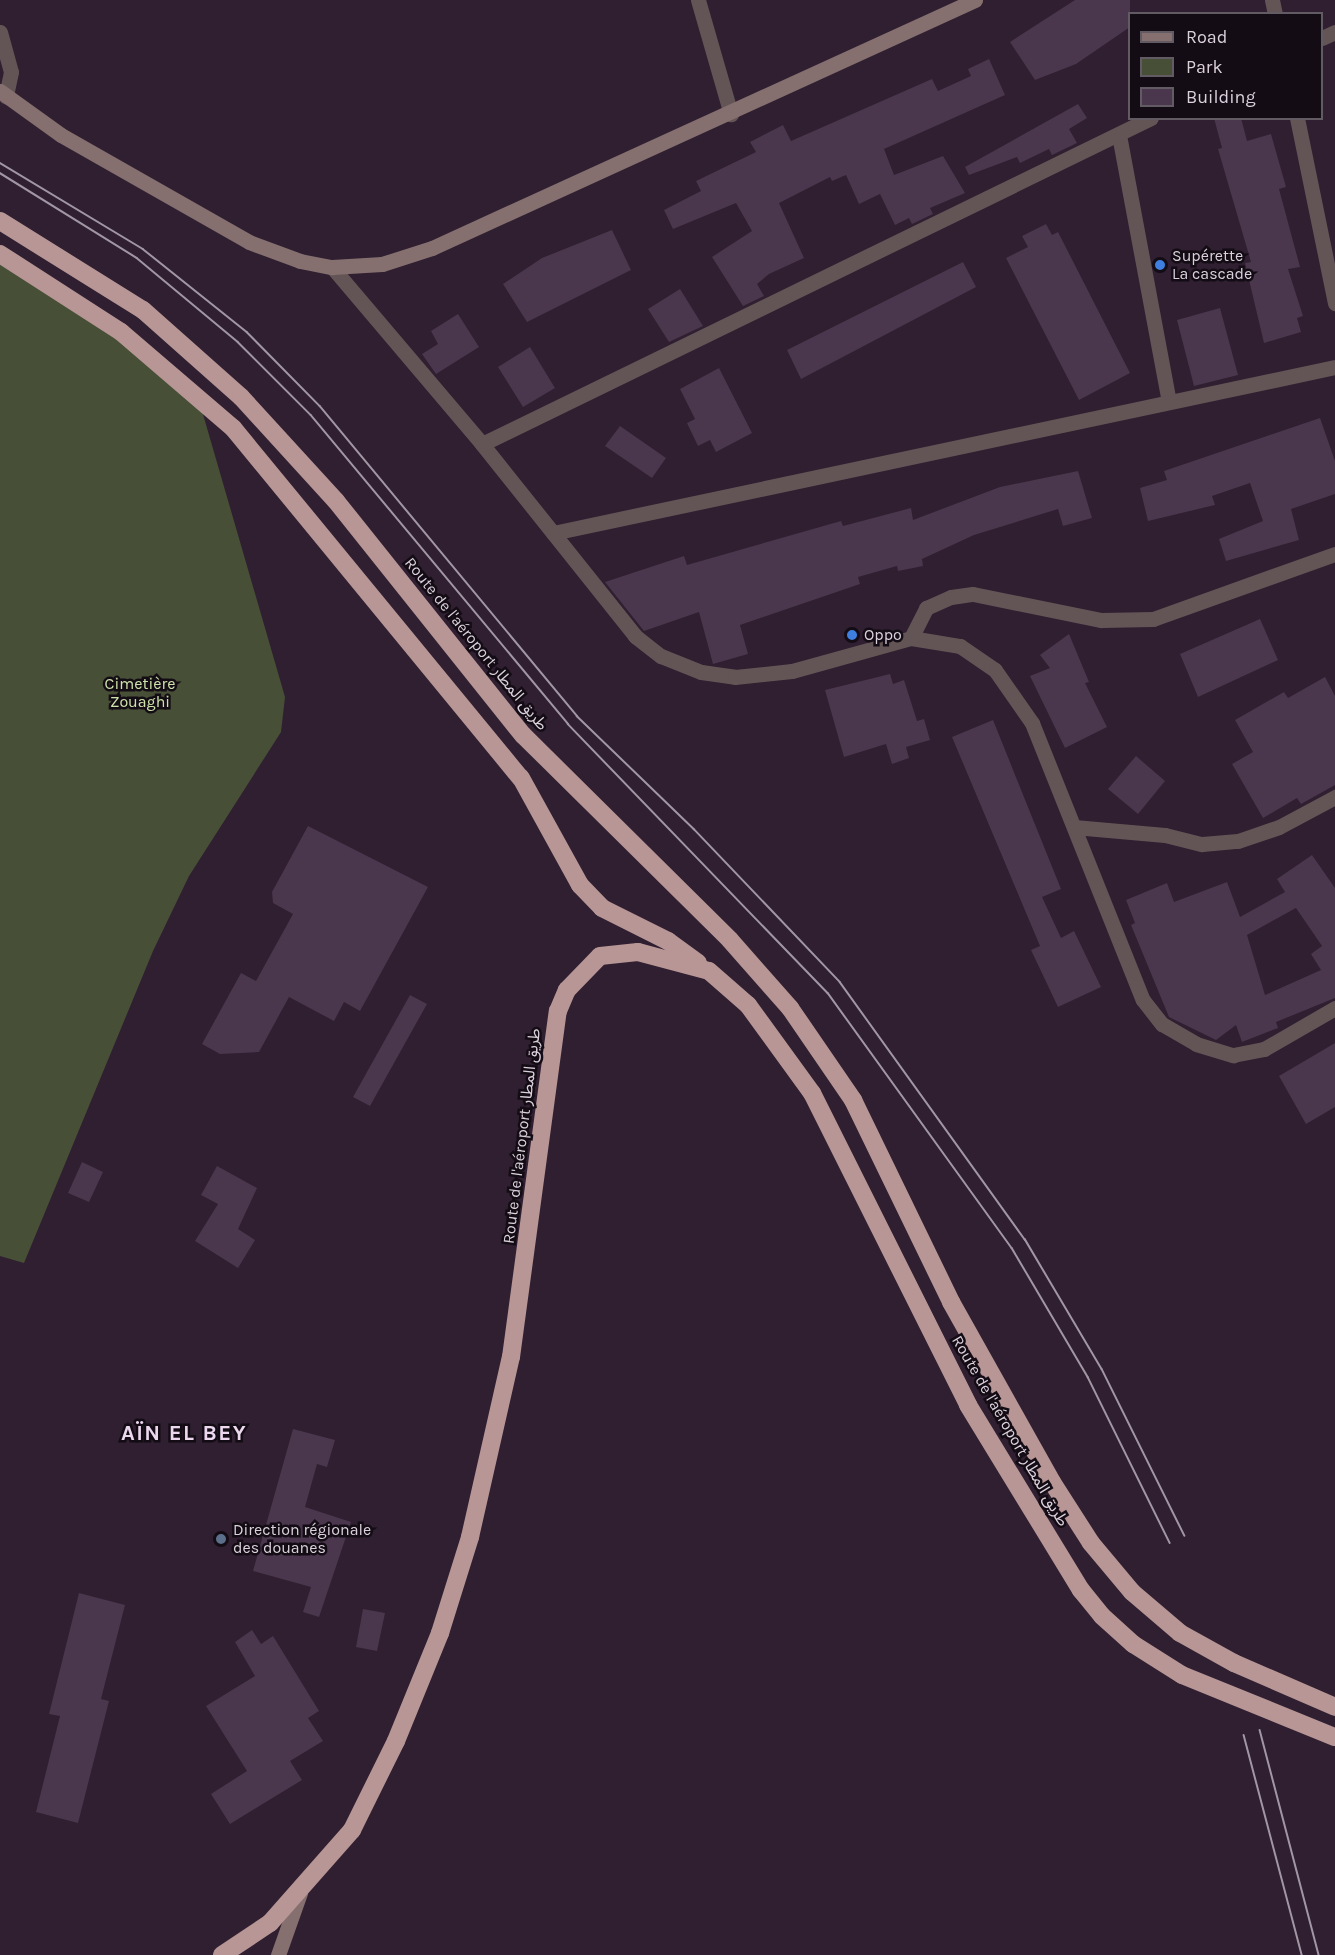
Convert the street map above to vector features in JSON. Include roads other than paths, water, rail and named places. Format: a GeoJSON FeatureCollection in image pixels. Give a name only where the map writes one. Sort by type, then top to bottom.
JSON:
{"type":"FeatureCollection","features":[{"type":"Feature","properties":{"kind":"highway","name":"Route de l'aéroport طريق المطار"},"geometry":{"type":"LineString","coordinates":[[0,220],[143,310],[241,397],[336,501],[523,735],[730,940],[790,1008],[853,1100],[951,1302],[1052,1482],[1091,1543],[1132,1592],[1180,1633],[1234,1663],[1335,1707]]}},
{"type":"Feature","properties":{"kind":"highway"},"geometry":{"type":"LineString","coordinates":[[0,254],[121,332],[233,428],[521,778],[580,885],[602,908],[668,941],[709,971]]}},
{"type":"Feature","properties":{"kind":"highway","name":"Route de l'aéroport طريق المطار"},"geometry":{"type":"LineString","coordinates":[[222,1955],[270,1923],[300,1893],[352,1830],[396,1741],[440,1634],[470,1537],[511,1357],[549,1060],[567,990],[600,956],[618,953],[659,954],[709,971],[748,1005],[812,1094],[968,1405],[1081,1590],[1133,1644],[1182,1675],[1335,1737]]}},
{"type":"Feature","properties":{"kind":"street"},"geometry":{"type":"LineString","coordinates":[[698,0],[731,114]]}},
{"type":"Feature","properties":{"kind":"street"},"geometry":{"type":"LineString","coordinates":[[0,32],[11,72],[3,94],[61,135],[249,242],[300,261],[332,267],[382,264],[432,248],[731,114],[975,0]]}},
{"type":"Feature","properties":{"kind":"street"},"geometry":{"type":"LineString","coordinates":[[482,444],[1148,120]]}},
{"type":"Feature","properties":{"kind":"street"},"geometry":{"type":"LineString","coordinates":[[1297,120],[1335,303]]}},
{"type":"Feature","properties":{"kind":"street"},"geometry":{"type":"LineString","coordinates":[[1119,135],[1169,401]]}},
{"type":"Feature","properties":{"kind":"street"},"geometry":{"type":"LineString","coordinates":[[332,267],[482,444],[634,636],[661,656],[701,672],[735,677],[792,671],[911,638],[960,646],[995,670],[1032,723],[1143,1000],[1162,1024],[1196,1044],[1233,1055],[1271,1046],[1335,1008]]}},
{"type":"Feature","properties":{"kind":"street"},"geometry":{"type":"LineString","coordinates":[[553,533],[1335,367]]}},
{"type":"Feature","properties":{"kind":"street"},"geometry":{"type":"LineString","coordinates":[[911,638],[926,608],[951,597],[973,594],[1101,620],[1153,619],[1335,554]]}},
{"type":"Feature","properties":{"kind":"street"},"geometry":{"type":"LineString","coordinates":[[1074,827],[1165,835],[1202,844],[1238,841],[1279,827],[1335,797]]}},
{"type":"Feature","properties":{"kind":"street"},"geometry":{"type":"LineString","coordinates":[[278,1955],[300,1893]]}},
{"type":"Feature","properties":{"kind":"tram line"},"geometry":{"type":"LineString","coordinates":[[0,163],[143,249],[247,332],[320,406],[577,716],[694,829],[840,982],[1025,1239],[1102,1369],[1185,1536]]}},
{"type":"Feature","properties":{"kind":"tram line"},"geometry":{"type":"LineString","coordinates":[[0,173],[137,258],[238,342],[311,415],[568,724],[828,993],[1012,1248],[1088,1377],[1170,1543]]}},
{"type":"Feature","properties":{"kind":"tram line"},"geometry":{"type":"LineString","coordinates":[[1260,1730],[1319,1955]]}},
{"type":"Feature","properties":{"kind":"tram line"},"geometry":{"type":"LineString","coordinates":[[1244,1735],[1302,1955]]}},
{"type":"Feature","properties":{"kind":"place","name":"Supérette La cascade"},"geometry":{"type":"Point","coordinates":[1160,265]}},
{"type":"Feature","properties":{"kind":"place","name":"Oppo"},"geometry":{"type":"Point","coordinates":[852,635]}},
{"type":"Feature","properties":{"kind":"place","name":"Direction régionale des douanes"},"geometry":{"type":"Point","coordinates":[221,1539]}},
{"type":"Feature","properties":{"kind":"district","name":"AÏN EL BEY"},"geometry":{"type":"Point","coordinates":[184,1434]}},
{"type":"Feature","properties":{"kind":"park label","name":"Cimetière Zouaghi"},"geometry":{"type":"Point","coordinates":[140,693]}}]}
